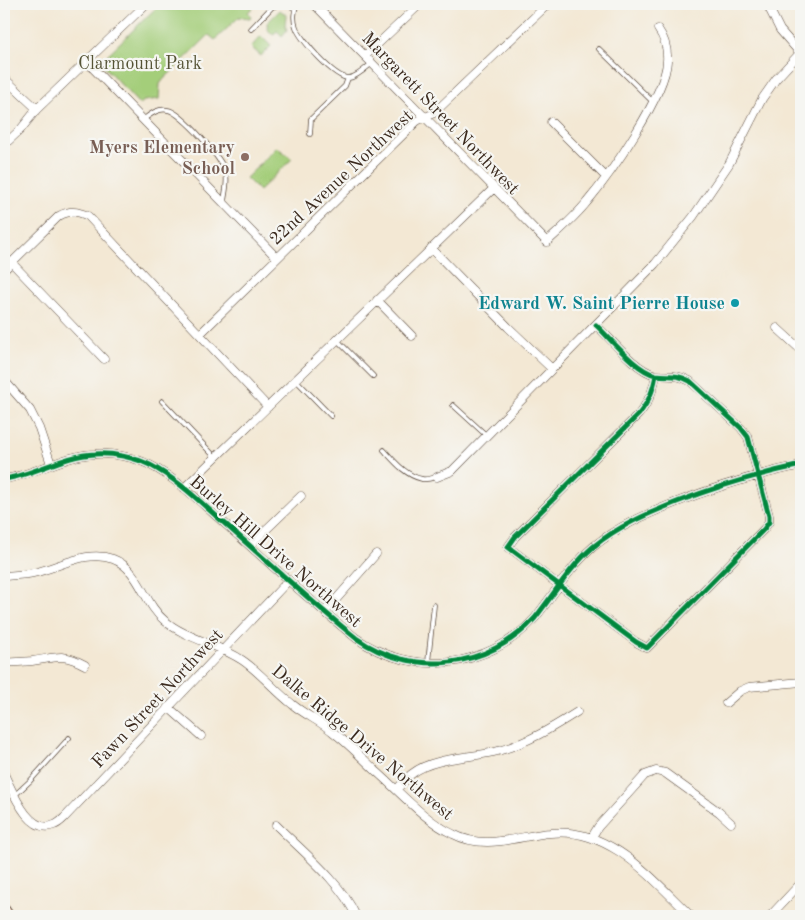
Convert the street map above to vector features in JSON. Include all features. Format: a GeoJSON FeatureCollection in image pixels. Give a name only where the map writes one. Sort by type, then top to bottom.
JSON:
{"type":"FeatureCollection","features":[{"type":"Feature","properties":{"kind":"main road"},"geometry":{"type":"LineString","coordinates":[[4,910],[8,916]]}},
{"type":"Feature","properties":{"kind":"street"},"geometry":{"type":"LineString","coordinates":[[4,146],[37,109],[146,4]]}},
{"type":"Feature","properties":{"kind":"street","name":"Margarett Street Northwest"},"geometry":{"type":"LineString","coordinates":[[314,4],[547,242],[581,209],[606,177]]}},
{"type":"Feature","properties":{"kind":"street"},"geometry":{"type":"LineString","coordinates":[[365,56],[420,4]]}},
{"type":"Feature","properties":{"kind":"street","name":"22nd Avenue Northwest"},"geometry":{"type":"LineString","coordinates":[[200,334],[417,121],[434,113],[548,4]]}},
{"type":"Feature","properties":{"kind":"street"},"geometry":{"type":"LineString","coordinates":[[438,477],[452,471],[596,325],[655,264],[693,216],[729,164],[762,99],[776,79],[801,53],[780,30],[767,4]]}},
{"type":"Feature","properties":{"kind":"street"},"geometry":{"type":"LineString","coordinates":[[551,122],[606,177],[653,102],[666,72],[668,62],[667,48],[658,28]]}},
{"type":"Feature","properties":{"kind":"street"},"geometry":{"type":"LineString","coordinates":[[86,61],[277,258]]}},
{"type":"Feature","properties":{"kind":"street"},"geometry":{"type":"LineString","coordinates":[[4,78],[37,109]]}},
{"type":"Feature","properties":{"kind":"street"},"geometry":{"type":"LineString","coordinates":[[184,488],[494,188]]}},
{"type":"Feature","properties":{"kind":"street"},"geometry":{"type":"LineString","coordinates":[[4,270],[59,216],[68,211],[77,211],[88,216],[268,407]]}},
{"type":"Feature","properties":{"kind":"street"},"geometry":{"type":"LineString","coordinates":[[431,248],[552,369]]}},
{"type":"Feature","properties":{"kind":"street"},"geometry":{"type":"LineString","coordinates":[[11,262],[104,358]]}},
{"type":"Feature","properties":{"kind":"street"},"geometry":{"type":"LineString","coordinates":[[377,300],[412,336]]}},
{"type":"Feature","properties":{"kind":"street"},"geometry":{"type":"LineString","coordinates":[[596,325],[644,370],[656,375],[680,376],[690,381],[741,428],[748,437],[769,516],[769,522],[764,529],[647,648],[636,642],[508,547],[639,414],[649,401],[654,390],[656,375]]}},
{"type":"Feature","properties":{"kind":"street"},"geometry":{"type":"LineString","coordinates":[[777,328],[801,350]]}},
{"type":"Feature","properties":{"kind":"street"},"geometry":{"type":"LineString","coordinates":[[4,380],[30,410],[39,428],[50,464]]}},
{"type":"Feature","properties":{"kind":"street","name":"Burley Hill Drive Northwest"},"geometry":{"type":"LineString","coordinates":[[4,479],[50,464],[95,454],[130,458],[149,464],[184,488],[366,646],[400,659],[428,664],[470,659],[483,655],[507,642],[528,626],[576,564],[593,547],[636,519],[714,488],[801,465]]}},
{"type":"Feature","properties":{"kind":"street"},"geometry":{"type":"LineString","coordinates":[[250,545],[302,496]]}},
{"type":"Feature","properties":{"kind":"street"},"geometry":{"type":"LineString","coordinates":[[325,612],[376,554]]}},
{"type":"Feature","properties":{"kind":"street","name":"Dalke Ridge Drive Northwest"},"geometry":{"type":"LineString","coordinates":[[4,576],[32,573],[82,558],[97,556],[111,558],[123,563],[132,572],[154,609],[164,620],[177,630],[243,660],[290,703],[333,732],[434,822],[453,835],[476,842],[496,843],[552,832],[592,837],[612,846],[630,859],[691,916]]}},
{"type":"Feature","properties":{"kind":"street","name":"Fawn Street Northwest"},"geometry":{"type":"LineString","coordinates":[[15,795],[31,820],[42,827],[54,826],[64,818],[289,580]]}},
{"type":"Feature","properties":{"kind":"street"},"geometry":{"type":"LineString","coordinates":[[4,663],[60,656],[74,659],[85,665]]}},
{"type":"Feature","properties":{"kind":"street"},"geometry":{"type":"LineString","coordinates":[[726,703],[740,691],[749,687],[801,682]]}},
{"type":"Feature","properties":{"kind":"street"},"geometry":{"type":"LineString","coordinates":[[168,706],[200,736]]}},
{"type":"Feature","properties":{"kind":"street"},"geometry":{"type":"LineString","coordinates":[[397,789],[412,773],[428,764],[478,756],[519,745],[577,712]]}},
{"type":"Feature","properties":{"kind":"street"},"geometry":{"type":"LineString","coordinates":[[592,837],[598,827],[646,775],[656,771],[665,773],[720,812],[731,823]]}},
{"type":"Feature","properties":{"kind":"street"},"geometry":{"type":"LineString","coordinates":[[4,774],[15,795]]}},
{"type":"Feature","properties":{"kind":"street"},"geometry":{"type":"LineString","coordinates":[[276,825],[340,889],[350,902],[356,916]]}},
{"type":"Feature","properties":{"kind":"street"},"geometry":{"type":"LineString","coordinates":[[770,916],[801,883]]}},
{"type":"Feature","properties":{"kind":"lane"},"geometry":{"type":"LineString","coordinates":[[251,29],[272,7],[281,4],[296,6],[296,27],[302,38],[335,73],[348,78],[356,75],[372,63]]}},
{"type":"Feature","properties":{"kind":"lane"},"geometry":{"type":"LineString","coordinates":[[599,49],[653,102]]}},
{"type":"Feature","properties":{"kind":"lane"},"geometry":{"type":"LineString","coordinates":[[310,134],[311,119],[345,86],[348,78]]}},
{"type":"Feature","properties":{"kind":"lane"},"geometry":{"type":"LineString","coordinates":[[143,120],[156,111],[165,109],[173,111],[182,119],[213,151],[223,165],[227,176],[224,203]]}},
{"type":"Feature","properties":{"kind":"lane"},"geometry":{"type":"LineString","coordinates":[[337,340],[373,376]]}},
{"type":"Feature","properties":{"kind":"lane"},"geometry":{"type":"LineString","coordinates":[[296,380],[331,416]]}},
{"type":"Feature","properties":{"kind":"lane"},"geometry":{"type":"LineString","coordinates":[[162,401],[216,458]]}},
{"type":"Feature","properties":{"kind":"lane"},"geometry":{"type":"LineString","coordinates":[[453,405],[487,436]]}},
{"type":"Feature","properties":{"kind":"lane"},"geometry":{"type":"LineString","coordinates":[[384,450],[402,469],[412,475],[423,479],[438,477]]}},
{"type":"Feature","properties":{"kind":"lane"},"geometry":{"type":"LineString","coordinates":[[428,664],[434,605]]}},
{"type":"Feature","properties":{"kind":"lane"},"geometry":{"type":"LineString","coordinates":[[15,795],[69,738]]}},
{"type":"Feature","properties":{"kind":"green space","name":"Clarmount Park"},"geometry":{"type":"Polygon","coordinates":[[[160,4],[257,4],[248,12],[251,16],[250,18],[239,17],[215,40],[209,35],[163,80],[160,84],[159,99],[144,101],[139,104],[100,62],[160,4]]]}},
{"type":"Feature","properties":{"kind":"green space"},"geometry":{"type":"Polygon","coordinates":[[[280,10],[286,15],[285,25],[287,30],[282,36],[277,31],[273,35],[268,30],[267,23],[280,10]]]}},
{"type":"Feature","properties":{"kind":"green space"},"geometry":{"type":"Polygon","coordinates":[[[261,36],[271,46],[261,56],[251,47],[261,36]]]}},
{"type":"Feature","properties":{"kind":"green space"},"geometry":{"type":"Polygon","coordinates":[[[277,147],[292,159],[259,191],[246,178],[277,147]]]}},
{"type":"Feature","properties":{"kind":"cycle path"},"geometry":{"type":"LineString","coordinates":[[596,325],[624,354],[648,372],[656,375],[676,376],[690,381],[741,428],[748,437],[769,516],[769,522],[764,529],[647,648],[636,642],[508,547],[515,537],[639,414],[650,396],[656,375]]}},
{"type":"Feature","properties":{"kind":"cycle path"},"geometry":{"type":"LineString","coordinates":[[4,479],[27,474],[60,461],[83,455],[116,455],[144,462],[169,477],[187,491],[356,638],[378,651],[401,659],[425,663],[449,662],[473,657],[496,648],[516,635],[535,618],[570,572],[593,547],[633,521],[708,491],[754,476],[801,465]]}},
{"type":"Feature","properties":{"kind":"place","name":"Myers Elementary School"},"geometry":{"type":"Point","coordinates":[245,157]}},
{"type":"Feature","properties":{"kind":"place","name":"Edward W. Saint Pierre House"},"geometry":{"type":"Point","coordinates":[735,303]}}]}
